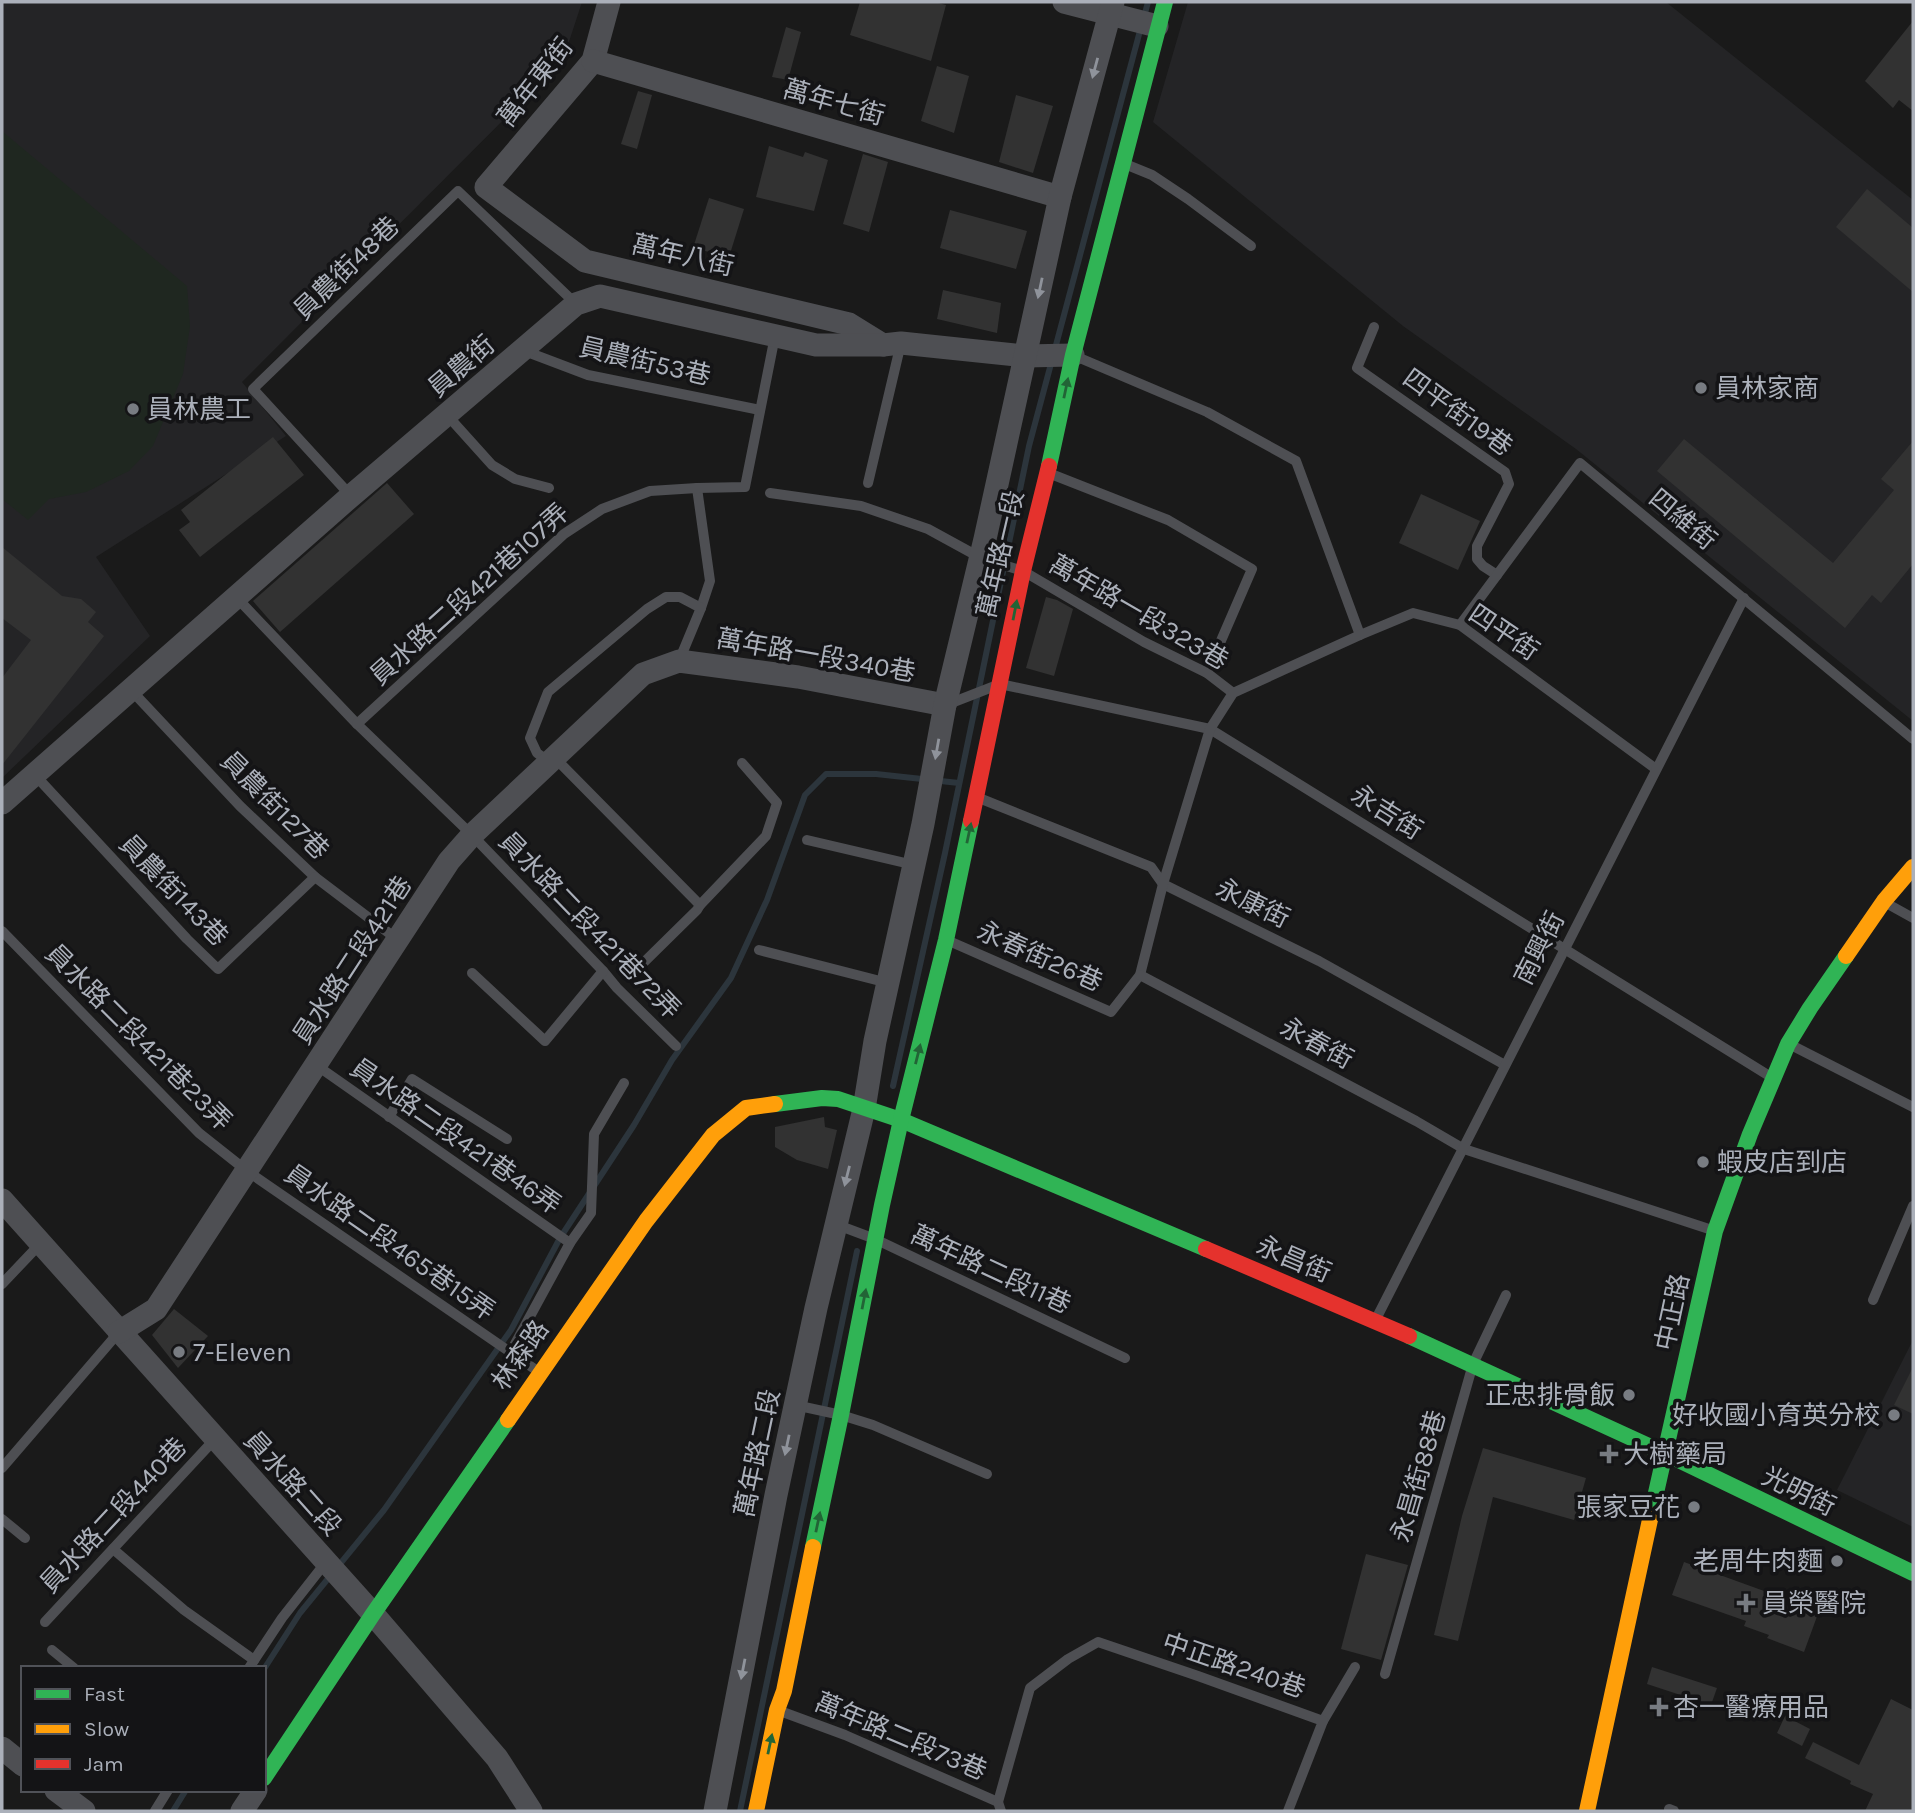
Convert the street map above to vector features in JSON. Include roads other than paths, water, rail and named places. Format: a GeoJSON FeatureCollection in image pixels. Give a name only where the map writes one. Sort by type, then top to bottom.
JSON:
{"type":"FeatureCollection","features":[{"type":"Feature","properties":{"kind":"street","name":"萬年東街"},"geometry":{"type":"LineString","coordinates":[[486,187],[593,61],[609,2]]}},
{"type":"Feature","properties":{"kind":"street"},"geometry":{"type":"LineString","coordinates":[[1064,2],[1111,8],[1157,26]]}},
{"type":"Feature","properties":{"kind":"street","name":"萬年路一段"},"geometry":{"type":"LineString","coordinates":[[901,1120],[946,940],[1023,571],[1073,355],[1165,2]]}},
{"type":"Feature","properties":{"kind":"street","name":"萬年路一段"},"geometry":{"type":"LineString","coordinates":[[864,1109],[945,705],[1008,439],[1060,197],[1111,8]]}},
{"type":"Feature","properties":{"kind":"street","name":"萬年七街"},"geometry":{"type":"LineString","coordinates":[[593,61],[1060,197]]}},
{"type":"Feature","properties":{"kind":"street","name":"萬年八街"},"geometry":{"type":"LineString","coordinates":[[486,187],[585,261],[849,324],[892,344]]}},
{"type":"Feature","properties":{"kind":"street"},"geometry":{"type":"LineString","coordinates":[[576,304],[600,296],[816,345],[892,344],[1025,356],[1073,355]]}},
{"type":"Feature","properties":{"kind":"street","name":"員農街"},"geometry":{"type":"LineString","coordinates":[[2,803],[351,496],[576,304]]}},
{"type":"Feature","properties":{"kind":"street","name":"萬年路一段340巷"},"geometry":{"type":"LineString","coordinates":[[678,661],[797,677],[945,705]]}},
{"type":"Feature","properties":{"kind":"street","name":"員水路二段421巷"},"geometry":{"type":"LineString","coordinates":[[119,1332],[156,1309],[449,861],[472,835],[643,674],[678,661]]}},
{"type":"Feature","properties":{"kind":"street","name":"中正路"},"geometry":{"type":"LineString","coordinates":[[1587,1811],[1714,1231],[1750,1134],[1788,1044],[1884,901],[1913,867]]}},
{"type":"Feature","properties":{"kind":"street","name":"林森路"},"geometry":{"type":"LineString","coordinates":[[266,1775],[373,1614],[646,1221],[713,1135],[746,1108],[822,1098],[838,1099],[901,1120]]}},
{"type":"Feature","properties":{"kind":"street","name":"萬年路二段"},"geometry":{"type":"LineString","coordinates":[[715,1811],[795,1405],[835,1224],[864,1109]]}},
{"type":"Feature","properties":{"kind":"street"},"geometry":{"type":"LineString","coordinates":[[756,1811],[777,1710],[784,1691],[901,1120]]}},
{"type":"Feature","properties":{"kind":"street","name":"永昌街"},"geometry":{"type":"LineString","coordinates":[[901,1120],[1375,1320],[1664,1453]]}},
{"type":"Feature","properties":{"kind":"street","name":"員水路二段"},"geometry":{"type":"LineString","coordinates":[[2,1200],[373,1614],[497,1758],[531,1811]]}},
{"type":"Feature","properties":{"kind":"street","name":"光明街"},"geometry":{"type":"LineString","coordinates":[[1664,1453],[1913,1573]]}},
{"type":"Feature","properties":{"kind":"street"},"geometry":{"type":"LineString","coordinates":[[2,1748],[21,1763]]}},
{"type":"Feature","properties":{"kind":"street"},"geometry":{"type":"LineString","coordinates":[[59,1792],[83,1811]]}},
{"type":"Feature","properties":{"kind":"street"},"geometry":{"type":"LineString","coordinates":[[242,1811],[255,1792]]}},
{"type":"Feature","properties":{"kind":"lane"},"geometry":{"type":"LineString","coordinates":[[1123,163],[1152,175],[1251,246]]}},
{"type":"Feature","properties":{"kind":"lane","name":"員農街48巷"},"geometry":{"type":"LineString","coordinates":[[351,496],[253,389],[458,191],[576,304]]}},
{"type":"Feature","properties":{"kind":"lane","name":"四平街19巷"},"geometry":{"type":"LineString","coordinates":[[1374,327],[1357,368],[1505,472],[1509,484],[1477,546],[1477,559],[1497,575]]}},
{"type":"Feature","properties":{"kind":"lane"},"geometry":{"type":"LineString","coordinates":[[760,410],[775,335]]}},
{"type":"Feature","properties":{"kind":"lane"},"geometry":{"type":"LineString","coordinates":[[868,483],[892,344]]}},
{"type":"Feature","properties":{"kind":"lane","name":"員農街53巷"},"geometry":{"type":"LineString","coordinates":[[522,350],[588,374],[760,410]]}},
{"type":"Feature","properties":{"kind":"lane"},"geometry":{"type":"LineString","coordinates":[[1073,355],[1207,412],[1296,461],[1360,635]]}},
{"type":"Feature","properties":{"kind":"lane","name":"員水路二段421巷107弄"},"geometry":{"type":"LineString","coordinates":[[357,724],[564,534],[602,509],[650,491],[745,487],[760,410]]}},
{"type":"Feature","properties":{"kind":"lane"},"geometry":{"type":"LineString","coordinates":[[447,415],[492,465],[515,479],[549,488]]}},
{"type":"Feature","properties":{"kind":"lane","name":"四維街"},"geometry":{"type":"LineString","coordinates":[[1460,625],[1580,463],[1913,739]]}},
{"type":"Feature","properties":{"kind":"lane"},"geometry":{"type":"LineString","coordinates":[[1048,472],[1168,520],[1252,569],[1207,673]]}},
{"type":"Feature","properties":{"kind":"lane"},"geometry":{"type":"LineString","coordinates":[[678,661],[710,581],[697,488]]}},
{"type":"Feature","properties":{"kind":"lane","name":"萬年路一段323巷"},"geometry":{"type":"LineString","coordinates":[[770,493],[861,506],[928,529],[981,558],[1023,571],[1144,642],[1207,673],[1233,693]]}},
{"type":"Feature","properties":{"kind":"lane","name":"員水路二段421巷72弄"},"geometry":{"type":"LineString","coordinates":[[236,597],[357,724],[472,835],[617,988],[676,1046]]}},
{"type":"Feature","properties":{"kind":"lane"},"geometry":{"type":"LineString","coordinates":[[700,905],[554,757],[544,758],[537,753],[530,738],[548,692],[647,609],[666,597],[680,597],[701,608]]}},
{"type":"Feature","properties":{"kind":"lane","name":"南興街"},"geometry":{"type":"LineString","coordinates":[[1375,1320],[1744,598]]}},
{"type":"Feature","properties":{"kind":"lane","name":"四平街"},"geometry":{"type":"LineString","coordinates":[[1233,693],[1413,612],[1460,625],[1656,769]]}},
{"type":"Feature","properties":{"kind":"lane"},"geometry":{"type":"LineString","coordinates":[[945,705],[1000,684]]}},
{"type":"Feature","properties":{"kind":"lane","name":"永吉街"},"geometry":{"type":"LineString","coordinates":[[1000,684],[1210,729],[1773,1079]]}},
{"type":"Feature","properties":{"kind":"lane","name":"員農街127巷"},"geometry":{"type":"LineString","coordinates":[[131,690],[240,806],[315,877],[398,940]]}},
{"type":"Feature","properties":{"kind":"lane"},"geometry":{"type":"LineString","coordinates":[[1140,975],[1163,884],[1210,729],[1233,693]]}},
{"type":"Feature","properties":{"kind":"lane"},"geometry":{"type":"LineString","coordinates":[[635,971],[697,911],[766,836],[777,803],[742,763]]}},
{"type":"Feature","properties":{"kind":"lane","name":"員農街143巷"},"geometry":{"type":"LineString","coordinates":[[34,774],[218,970],[315,877]]}},
{"type":"Feature","properties":{"kind":"lane","name":"永康街"},"geometry":{"type":"LineString","coordinates":[[976,797],[1151,867],[1163,884],[1319,961],[1505,1065]]}},
{"type":"Feature","properties":{"kind":"lane"},"geometry":{"type":"LineString","coordinates":[[807,840],[914,865]]}},
{"type":"Feature","properties":{"kind":"lane"},"geometry":{"type":"LineString","coordinates":[[1884,901],[1913,918]]}},
{"type":"Feature","properties":{"kind":"lane","name":"員水路二段421巷23弄"},"geometry":{"type":"LineString","coordinates":[[2,931],[199,1133],[247,1171]]}},
{"type":"Feature","properties":{"kind":"lane","name":"永春街26巷"},"geometry":{"type":"LineString","coordinates":[[946,940],[1111,1012],[1140,975]]}},
{"type":"Feature","properties":{"kind":"lane"},"geometry":{"type":"LineString","coordinates":[[759,950],[888,983]]}},
{"type":"Feature","properties":{"kind":"lane"},"geometry":{"type":"LineString","coordinates":[[472,973],[545,1041],[603,971]]}},
{"type":"Feature","properties":{"kind":"lane","name":"永春街"},"geometry":{"type":"LineString","coordinates":[[1140,975],[1464,1149],[1714,1231]]}},
{"type":"Feature","properties":{"kind":"lane"},"geometry":{"type":"LineString","coordinates":[[1788,1044],[1913,1107]]}},
{"type":"Feature","properties":{"kind":"lane","name":"員水路二段421巷46弄"},"geometry":{"type":"LineString","coordinates":[[316,1065],[570,1243]]}},
{"type":"Feature","properties":{"kind":"lane"},"geometry":{"type":"LineString","coordinates":[[389,1116],[411,1079],[507,1139]]}},
{"type":"Feature","properties":{"kind":"lane"},"geometry":{"type":"LineString","coordinates":[[510,1353],[570,1243],[591,1213],[594,1134],[624,1083]]}},
{"type":"Feature","properties":{"kind":"lane","name":"員水路二段465巷15弄"},"geometry":{"type":"LineString","coordinates":[[247,1171],[541,1373]]}},
{"type":"Feature","properties":{"kind":"lane"},"geometry":{"type":"LineString","coordinates":[[1872,1300],[1913,1206]]}},
{"type":"Feature","properties":{"kind":"lane","name":"萬年路二段11巷"},"geometry":{"type":"LineString","coordinates":[[835,1224],[875,1239],[1125,1358]]}},
{"type":"Feature","properties":{"kind":"lane"},"geometry":{"type":"LineString","coordinates":[[2,1284],[40,1244]]}},
{"type":"Feature","properties":{"kind":"lane","name":"永昌街88巷"},"geometry":{"type":"LineString","coordinates":[[1385,1674],[1473,1364],[1506,1295]]}},
{"type":"Feature","properties":{"kind":"lane"},"geometry":{"type":"LineString","coordinates":[[2,1468],[119,1332]]}},
{"type":"Feature","properties":{"kind":"lane"},"geometry":{"type":"LineString","coordinates":[[795,1405],[873,1425],[987,1474]]}},
{"type":"Feature","properties":{"kind":"lane","name":"員水路二段440巷"},"geometry":{"type":"LineString","coordinates":[[45,1622],[215,1438]]}},
{"type":"Feature","properties":{"kind":"lane"},"geometry":{"type":"LineString","coordinates":[[2,1519],[25,1538]]}},
{"type":"Feature","properties":{"kind":"lane"},"geometry":{"type":"LineString","coordinates":[[113,1549],[251,1664],[282,1618],[326,1562]]}},
{"type":"Feature","properties":{"kind":"lane","name":"中正路240巷"},"geometry":{"type":"LineString","coordinates":[[1000,1807],[1030,1688],[1068,1659],[1098,1642],[1323,1721],[1288,1811]]}},
{"type":"Feature","properties":{"kind":"lane"},"geometry":{"type":"LineString","coordinates":[[52,1650],[72,1666]]}},
{"type":"Feature","properties":{"kind":"lane"},"geometry":{"type":"LineString","coordinates":[[1323,1721],[1355,1667]]}},
{"type":"Feature","properties":{"kind":"lane","name":"萬年路二段73巷"},"geometry":{"type":"LineString","coordinates":[[777,1710],[845,1735],[1000,1807]]}},
{"type":"Feature","properties":{"kind":"lane"},"geometry":{"type":"LineString","coordinates":[[155,1811],[168,1792]]}},
{"type":"Feature","properties":{"kind":"waterway"},"geometry":{"type":"LineString","coordinates":[[1144,17],[1148,2]]}},
{"type":"Feature","properties":{"kind":"waterway"},"geometry":{"type":"LineString","coordinates":[[893,1086],[945,853],[1029,446],[1141,27]]}},
{"type":"Feature","properties":{"kind":"waterway"},"geometry":{"type":"LineString","coordinates":[[266,1666],[300,1613],[384,1510],[511,1330],[560,1238],[634,1125],[672,1060],[731,978],[767,900],[805,795],[826,774],[876,774],[959,783]]}},
{"type":"Feature","properties":{"kind":"waterway"},"geometry":{"type":"LineString","coordinates":[[740,1811],[857,1251]]}},
{"type":"Feature","properties":{"kind":"waterway"},"geometry":{"type":"LineString","coordinates":[[173,1811],[185,1792]]}},
{"type":"Feature","properties":{"kind":"place","name":"員林家商"},"geometry":{"type":"Point","coordinates":[1701,388]}},
{"type":"Feature","properties":{"kind":"place","name":"員林農工"},"geometry":{"type":"Point","coordinates":[133,409]}},
{"type":"Feature","properties":{"kind":"place","name":"蝦皮店到店"},"geometry":{"type":"Point","coordinates":[1703,1162]}},
{"type":"Feature","properties":{"kind":"place","name":"7-Eleven"},"geometry":{"type":"Point","coordinates":[179,1352]}},
{"type":"Feature","properties":{"kind":"place","name":"正忠排骨飯"},"geometry":{"type":"Point","coordinates":[1629,1395]}},
{"type":"Feature","properties":{"kind":"place","name":"好收國小育英分校"},"geometry":{"type":"Point","coordinates":[1894,1415]}},
{"type":"Feature","properties":{"kind":"place","name":"大樹藥局"},"geometry":{"type":"Point","coordinates":[1609,1454]}},
{"type":"Feature","properties":{"kind":"place","name":"張家豆花"},"geometry":{"type":"Point","coordinates":[1694,1507]}},
{"type":"Feature","properties":{"kind":"place","name":"老周牛肉麵"},"geometry":{"type":"Point","coordinates":[1837,1561]}},
{"type":"Feature","properties":{"kind":"place","name":"員榮醫院"},"geometry":{"type":"Point","coordinates":[1746,1603]}},
{"type":"Feature","properties":{"kind":"place","name":"杏一醫療用品"},"geometry":{"type":"Point","coordinates":[1659,1707]}}]}
